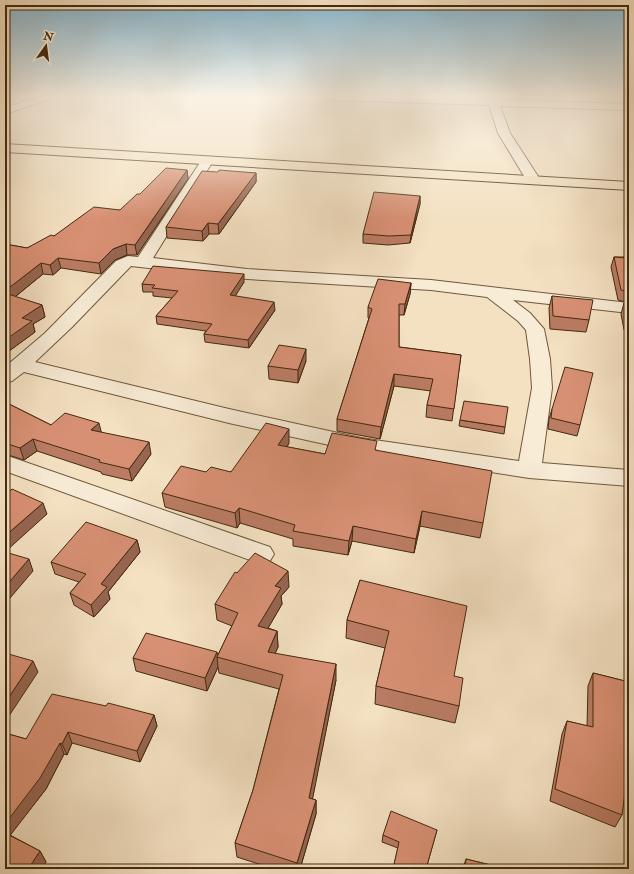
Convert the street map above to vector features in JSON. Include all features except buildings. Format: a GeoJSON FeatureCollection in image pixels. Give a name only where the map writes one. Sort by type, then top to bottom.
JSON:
{"type":"FeatureCollection","features":[{"type":"Feature","properties":{"kind":"main road"},"geometry":{"type":"LineString","coordinates":[[5,148],[629,186]]}},
{"type":"Feature","properties":{"kind":"street"},"geometry":{"type":"LineString","coordinates":[[507,138],[534,181]]}},
{"type":"Feature","properties":{"kind":"street"},"geometry":{"type":"LineString","coordinates":[[143,262],[207,161]]}},
{"type":"Feature","properties":{"kind":"street"},"geometry":{"type":"LineString","coordinates":[[13,371],[59,331],[122,264],[128,261],[247,274],[431,285],[629,308]]}},
{"type":"Feature","properties":{"kind":"street"},"geometry":{"type":"LineString","coordinates":[[491,292],[524,317],[535,329],[540,359],[542,388],[529,470]]}},
{"type":"Feature","properties":{"kind":"street"},"geometry":{"type":"LineString","coordinates":[[13,371],[361,444],[529,470],[629,478]]}},
{"type":"Feature","properties":{"kind":"street"},"geometry":{"type":"LineString","coordinates":[[5,463],[261,554]]}}]}
